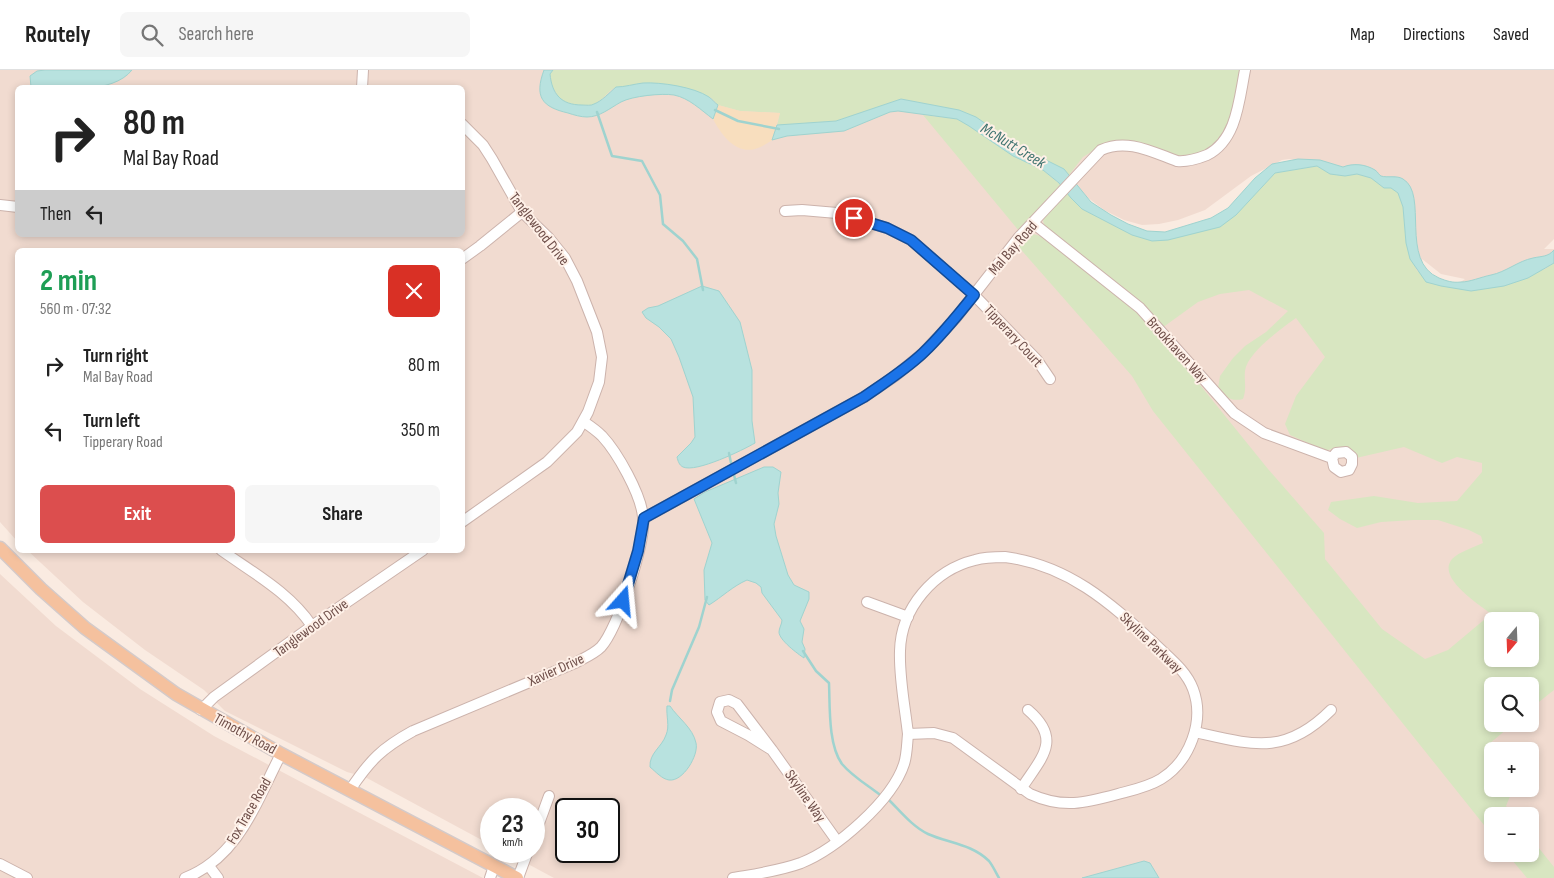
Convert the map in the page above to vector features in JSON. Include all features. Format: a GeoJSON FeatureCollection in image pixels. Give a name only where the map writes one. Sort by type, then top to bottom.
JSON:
{"type":"FeatureCollection","features":[{"type":"Feature","properties":{"kind":"main road","name":"Timothy Road"},"geometry":{"type":"LineString","coordinates":[[0,548],[41,589],[85,628],[152,677],[202,710],[350,790],[492,872],[518,878]]}},
{"type":"Feature","properties":{"kind":"street"},"geometry":{"type":"LineString","coordinates":[[362,85],[363,70]]}},
{"type":"Feature","properties":{"kind":"street","name":"Mal Bay Road"},"geometry":{"type":"LineString","coordinates":[[644,518],[871,392],[895,376],[922,354],[955,319],[1004,255],[1101,150],[1110,146],[1135,146],[1184,162],[1201,158],[1213,152],[1224,142],[1233,124],[1245,70]]}},
{"type":"Feature","properties":{"kind":"street","name":"Tanglewood Drive"},"geometry":{"type":"LineString","coordinates":[[465,127],[483,145],[522,212],[565,258],[577,281],[597,332],[602,357],[602,369],[597,388],[584,422],[562,448],[546,462],[465,520]]}},
{"type":"Feature","properties":{"kind":"street"},"geometry":{"type":"LineString","coordinates":[[0,205],[15,207]]}},
{"type":"Feature","properties":{"kind":"street","name":"Tipperary Court"},"geometry":{"type":"LineString","coordinates":[[785,211],[802,210],[837,213],[887,228],[911,240],[974,295],[1036,360],[1050,378]]}},
{"type":"Feature","properties":{"kind":"street"},"geometry":{"type":"LineString","coordinates":[[465,256],[522,212]]}},
{"type":"Feature","properties":{"kind":"street","name":"Brookhaven Way"},"geometry":{"type":"LineString","coordinates":[[1033,223],[1140,308],[1234,412],[1264,433],[1332,458]]}},
{"type":"Feature","properties":{"kind":"street","name":"Xavier Drive"},"geometry":{"type":"LineString","coordinates":[[350,790],[376,755],[401,738],[575,663],[601,646],[614,625],[623,601],[638,551],[644,518],[635,489],[616,456],[602,436],[584,422]]}},
{"type":"Feature","properties":{"kind":"street"},"geometry":{"type":"LineString","coordinates":[[225,553],[281,592],[294,603],[312,626]]}},
{"type":"Feature","properties":{"kind":"street","name":"Tanglewood Drive"},"geometry":{"type":"LineString","coordinates":[[202,710],[214,697],[312,626],[419,553]]}},
{"type":"Feature","properties":{"kind":"street","name":"Skyline Parkway"},"geometry":{"type":"LineString","coordinates":[[733,878],[780,870],[801,863],[837,842],[854,828],[891,790],[904,765],[907,754],[908,734],[900,650],[904,626],[920,596],[935,580],[962,564],[973,560],[994,557],[1028,560],[1062,573],[1098,594],[1181,668],[1193,689],[1196,702],[1197,716],[1192,743],[1170,773],[1160,780],[1140,788],[1074,804],[1062,804],[1039,799],[1021,789],[953,738],[934,733],[908,734]]}},
{"type":"Feature","properties":{"kind":"street"},"geometry":{"type":"LineString","coordinates":[[867,602],[908,617]]}},
{"type":"Feature","properties":{"kind":"street","name":"Skyline Way"},"geometry":{"type":"LineString","coordinates":[[772,750],[756,739],[721,721],[717,712],[720,702],[729,700],[737,704],[772,750],[837,842]]}},
{"type":"Feature","properties":{"kind":"street"},"geometry":{"type":"LineString","coordinates":[[1021,789],[1043,756],[1047,743],[1047,736],[1043,725],[1028,710]]}},
{"type":"Feature","properties":{"kind":"street"},"geometry":{"type":"LineString","coordinates":[[1195,732],[1240,742],[1270,743],[1288,739],[1307,731],[1331,710]]}},
{"type":"Feature","properties":{"kind":"street","name":"Fox Trace Road"},"geometry":{"type":"LineString","coordinates":[[185,878],[209,866],[230,846],[240,833],[281,754]]}},
{"type":"Feature","properties":{"kind":"street"},"geometry":{"type":"LineString","coordinates":[[545,807],[549,796]]}},
{"type":"Feature","properties":{"kind":"street"},"geometry":{"type":"LineString","coordinates":[[518,878],[524,863]]}},
{"type":"Feature","properties":{"kind":"street"},"geometry":{"type":"LineString","coordinates":[[0,864],[27,878]]}},
{"type":"Feature","properties":{"kind":"street"},"geometry":{"type":"LineString","coordinates":[[209,866],[218,878]]}},
{"type":"Feature","properties":{"kind":"shaded area"},"geometry":{"type":"Polygon","coordinates":[[[0,70],[1554,70],[1554,239],[1544,249],[1554,249],[1554,878],[554,878],[526,863],[545,863],[545,798],[480,798],[480,839],[365,777],[347,772],[225,711],[204,690],[145,650],[83,602],[30,553],[465,553],[465,248],[15,248],[15,539],[0,522],[0,70]],[[954,115],[1084,200],[1159,243],[1340,167],[1289,159],[1282,160],[1251,176],[1205,210],[1178,220],[1142,225],[1124,220],[1104,210],[1087,197],[1058,163],[954,115]],[[1422,259],[1424,273],[1456,285],[1465,279],[1441,274],[1422,259]]]}},
{"type":"Feature","properties":{"kind":"shaded area"},"geometry":{"type":"Polygon","coordinates":[[[0,574],[56,626],[140,689],[214,736],[483,878],[0,878],[0,574]]]}},
{"type":"Feature","properties":{"kind":"green space"},"geometry":{"type":"Polygon","coordinates":[[[553,70],[1242,70],[1225,135],[1205,154],[1180,158],[1101,146],[1083,157],[1069,175],[1063,169],[1016,145],[976,117],[959,110],[901,99],[836,121],[777,125],[780,113],[740,111],[718,105],[710,97],[661,84],[643,83],[616,87],[593,105],[574,105],[562,101],[557,95],[551,84],[550,74],[553,70]]]}},
{"type":"Feature","properties":{"kind":"green space"},"geometry":{"type":"Polygon","coordinates":[[[923,115],[957,119],[1013,156],[1043,170],[1062,186],[1019,231],[923,115]]]}},
{"type":"Feature","properties":{"kind":"green space"},"geometry":{"type":"Polygon","coordinates":[[[1317,166],[1330,174],[1345,176],[1357,174],[1371,178],[1384,188],[1391,188],[1398,193],[1403,207],[1406,243],[1417,271],[1471,291],[1545,269],[1554,263],[1554,690],[1539,702],[1539,677],[1484,677],[1484,732],[1503,732],[1491,742],[1484,742],[1484,797],[1510,797],[1507,807],[1484,807],[1484,825],[1153,411],[1132,376],[1016,244],[1033,234],[1044,237],[1136,310],[1171,349],[1268,469],[1324,533],[1325,559],[1382,629],[1425,659],[1448,650],[1484,620],[1484,668],[1539,668],[1539,612],[1488,612],[1461,590],[1450,574],[1449,566],[1452,559],[1483,543],[1481,536],[1438,520],[1381,522],[1357,528],[1328,510],[1331,502],[1374,496],[1418,503],[1457,501],[1482,472],[1482,463],[1457,457],[1442,463],[1404,447],[1356,458],[1346,449],[1335,448],[1326,451],[1290,435],[1285,424],[1296,396],[1325,357],[1296,318],[1258,349],[1247,364],[1243,399],[1235,400],[1229,398],[1218,388],[1220,376],[1233,358],[1245,346],[1266,332],[1288,311],[1249,290],[1220,294],[1198,302],[1162,328],[1046,230],[1043,221],[1066,192],[1082,209],[1132,235],[1168,240],[1188,234],[1258,191],[1275,173],[1317,166]]]}},
{"type":"Feature","properties":{"kind":"green space"},"geometry":{"type":"Polygon","coordinates":[[[1539,848],[1554,867],[1554,878],[1527,878],[1514,862],[1539,862],[1539,848]]]}},
{"type":"Feature","properties":{"kind":"sand"},"geometry":{"type":"Polygon","coordinates":[[[718,105],[740,111],[780,113],[772,140],[750,150],[737,147],[726,138],[713,119],[718,105]]]}},
{"type":"Feature","properties":{"kind":"water"},"geometry":{"type":"Polygon","coordinates":[[[132,70],[123,78],[106,85],[31,85],[30,76],[37,71],[132,70]]]}},
{"type":"Feature","properties":{"kind":"water"},"geometry":{"type":"Polygon","coordinates":[[[544,70],[553,70],[550,74],[555,93],[568,103],[593,105],[616,87],[650,83],[668,84],[695,90],[703,93],[718,105],[713,119],[685,99],[669,94],[655,95],[626,100],[596,116],[580,116],[552,108],[542,99],[540,87],[544,70]]]}},
{"type":"Feature","properties":{"kind":"water"},"geometry":{"type":"Polygon","coordinates":[[[901,99],[959,110],[976,117],[1016,145],[1064,169],[1091,202],[1128,224],[1147,231],[1165,232],[1211,218],[1228,208],[1255,178],[1272,164],[1298,159],[1320,160],[1343,167],[1363,165],[1375,170],[1381,176],[1403,179],[1410,187],[1414,198],[1417,243],[1420,257],[1427,269],[1439,278],[1447,281],[1464,282],[1496,274],[1528,259],[1547,255],[1554,250],[1554,263],[1528,278],[1504,286],[1471,291],[1426,282],[1410,259],[1406,243],[1403,207],[1398,193],[1391,188],[1384,188],[1371,178],[1357,174],[1345,176],[1330,174],[1317,166],[1275,173],[1236,215],[1220,227],[1168,240],[1152,241],[1132,235],[1082,209],[1059,183],[1043,170],[1013,156],[957,119],[898,111],[890,112],[844,131],[787,136],[772,140],[777,125],[836,121],[901,99]]]}},
{"type":"Feature","properties":{"kind":"water"},"geometry":{"type":"Polygon","coordinates":[[[702,286],[719,291],[740,322],[752,370],[752,421],[755,443],[719,460],[689,468],[683,467],[677,457],[695,437],[693,397],[671,339],[646,318],[642,312],[702,286]]]}},
{"type":"Feature","properties":{"kind":"water"},"geometry":{"type":"Polygon","coordinates":[[[764,467],[773,467],[781,472],[778,493],[779,504],[774,524],[776,536],[788,575],[794,585],[809,592],[809,599],[800,621],[804,629],[802,642],[805,649],[804,658],[782,639],[779,632],[782,620],[762,593],[761,587],[756,583],[747,580],[709,605],[705,600],[704,570],[712,543],[694,499],[705,492],[764,467]]]}},
{"type":"Feature","properties":{"kind":"water"},"geometry":{"type":"Polygon","coordinates":[[[667,706],[670,706],[689,728],[696,743],[695,754],[689,767],[680,777],[669,780],[661,777],[650,767],[650,762],[667,732],[667,706]]]}},
{"type":"Feature","properties":{"kind":"water"},"geometry":{"type":"Polygon","coordinates":[[[1144,861],[1150,863],[1159,878],[1082,878],[1144,861]]]}},
{"type":"Feature","properties":{"kind":"waterway","name":"McNutt Creek"},"geometry":{"type":"LineString","coordinates":[[715,110],[738,121],[779,129]]}},
{"type":"Feature","properties":{"kind":"waterway"},"geometry":{"type":"LineString","coordinates":[[597,112],[612,156],[642,161],[660,195],[663,224],[683,241],[697,259],[703,290]]}},
{"type":"Feature","properties":{"kind":"waterway"},"geometry":{"type":"LineString","coordinates":[[729,453],[731,463]]}},
{"type":"Feature","properties":{"kind":"waterway"},"geometry":{"type":"LineString","coordinates":[[734,475],[736,483]]}},
{"type":"Feature","properties":{"kind":"waterway"},"geometry":{"type":"LineString","coordinates":[[670,701],[672,690],[699,627],[707,597]]}},
{"type":"Feature","properties":{"kind":"waterway"},"geometry":{"type":"LineString","coordinates":[[803,651],[816,671],[829,683],[832,736],[837,756],[850,772],[879,794]]}},
{"type":"Feature","properties":{"kind":"waterway"},"geometry":{"type":"LineString","coordinates":[[889,800],[907,819],[928,834],[968,847],[982,855],[989,861],[999,878]]}},
{"type":"Feature","properties":{"kind":"route"},"geometry":{"type":"LineString","coordinates":[[623,601],[634,568],[644,518],[864,397],[895,376],[922,354],[955,319],[974,295],[911,240],[887,228],[854,218]]}}]}
